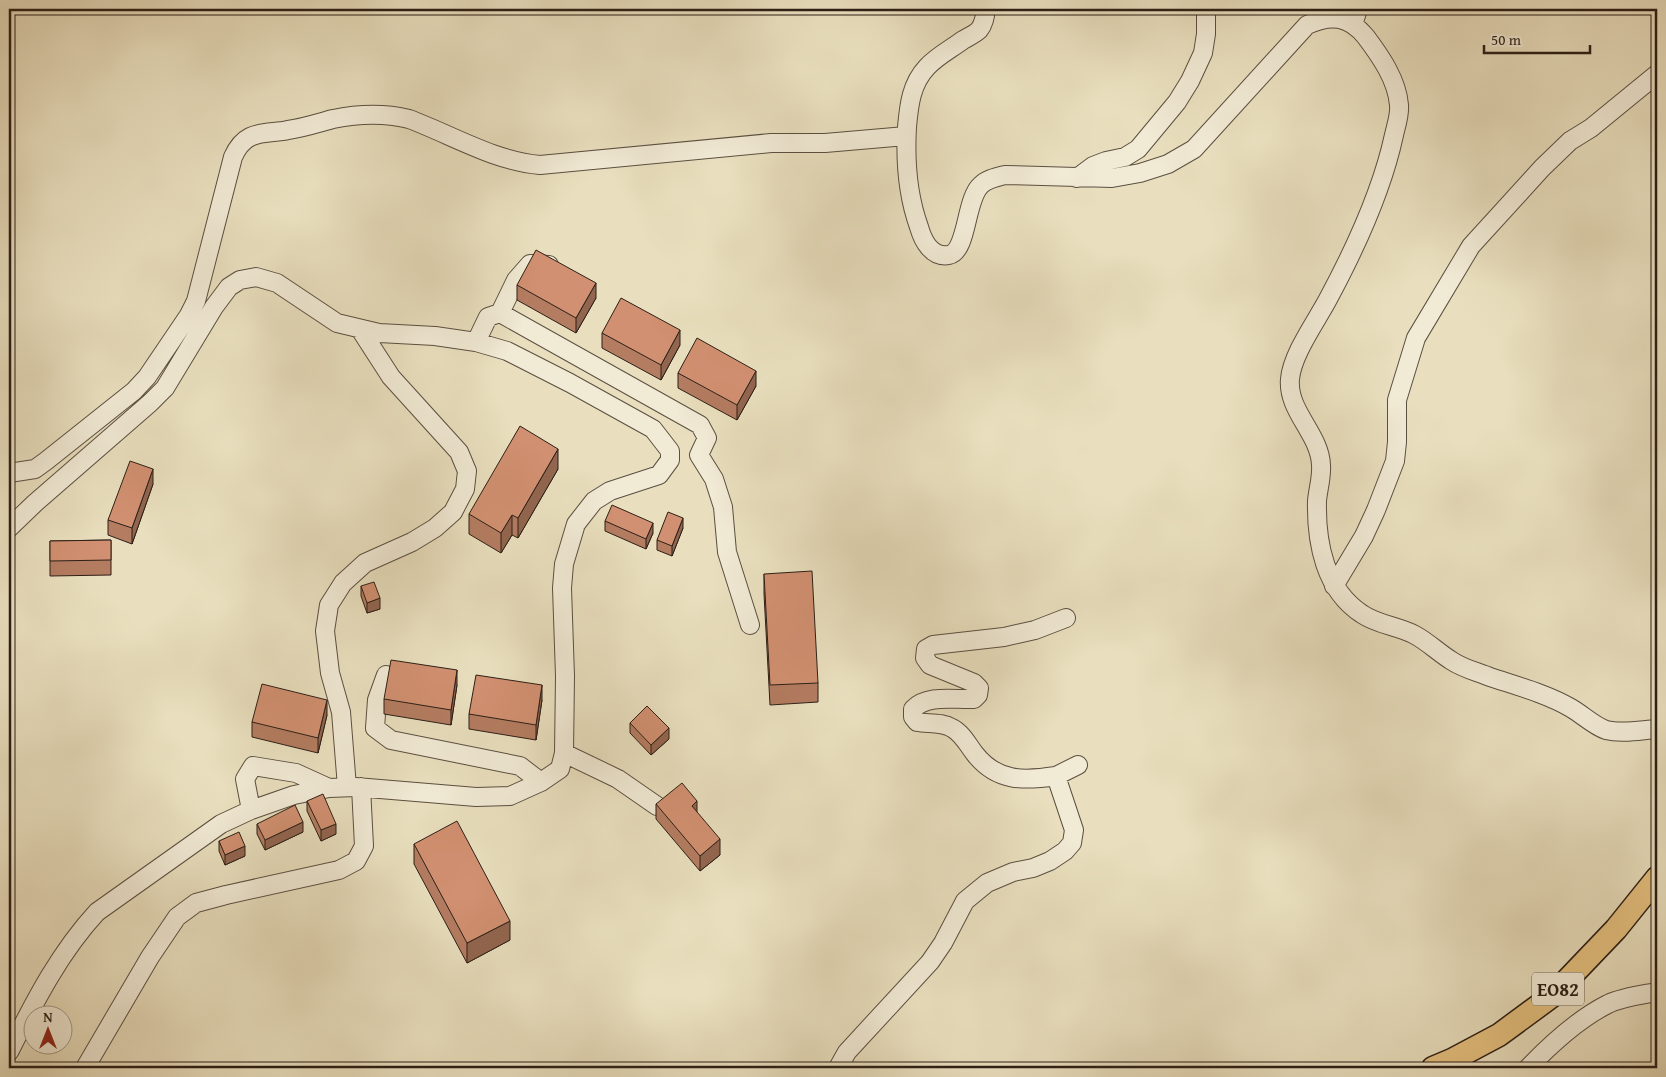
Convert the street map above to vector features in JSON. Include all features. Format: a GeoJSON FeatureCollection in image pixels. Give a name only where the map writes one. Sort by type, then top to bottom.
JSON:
{"type":"FeatureCollection","features":[{"type":"Feature","properties":{"kind":"main road","name":"ΕΟ82"},"geometry":{"type":"LineString","coordinates":[[1433,1068],[1452,1060],[1499,1034],[1552,996],[1616,930],[1657,878]]}},
{"type":"Feature","properties":{"kind":"street"},"geometry":{"type":"LineString","coordinates":[[986,9],[985,21],[979,30],[939,56],[926,68],[913,87],[908,106],[906,177],[913,212],[922,237],[931,250],[942,256],[952,254],[958,248],[963,237],[973,195],[981,184],[992,178],[1005,175],[1112,178],[1168,164],[1194,149],[1307,25],[1320,19],[1356,17],[1365,37],[1388,70],[1397,88],[1400,108],[1386,165],[1373,200],[1334,288],[1294,360],[1290,381],[1293,400],[1318,449],[1321,465],[1317,499],[1317,520],[1325,566],[1334,586],[1345,601],[1364,616],[1414,634],[1454,663],[1570,708],[1604,729],[1618,732],[1657,728]]}},
{"type":"Feature","properties":{"kind":"street"},"geometry":{"type":"LineString","coordinates":[[1077,178],[1093,166],[1124,157],[1138,149],[1177,102],[1190,81],[1203,53],[1206,34],[1206,9]]}},
{"type":"Feature","properties":{"kind":"street"},"geometry":{"type":"LineString","coordinates":[[1334,586],[1364,536],[1395,461],[1397,400],[1416,338],[1470,246],[1542,168],[1570,142],[1591,128],[1657,74]]}},
{"type":"Feature","properties":{"kind":"street"},"geometry":{"type":"LineString","coordinates":[[9,473],[35,469],[46,462],[116,408],[134,392],[147,376],[189,315],[196,301],[233,157],[238,147],[250,137],[302,128],[334,119],[379,114],[409,119],[498,156],[540,165],[771,143],[825,143],[906,136]]}},
{"type":"Feature","properties":{"kind":"street"},"geometry":{"type":"LineString","coordinates":[[500,313],[516,280],[530,264],[551,265],[567,274]]}},
{"type":"Feature","properties":{"kind":"street"},"geometry":{"type":"LineString","coordinates":[[9,528],[150,403],[164,388],[214,307],[229,287],[240,280],[256,277],[277,283],[337,323],[379,333],[435,336],[476,342],[507,351],[591,394],[653,429],[670,451],[670,460],[658,474],[610,491],[594,501],[576,524],[564,564],[562,588],[565,676],[564,753],[560,769],[541,782],[510,796],[476,797],[354,787],[329,788],[294,795],[251,810],[221,824],[97,912],[80,930],[47,979],[9,1052]]}},
{"type":"Feature","properties":{"kind":"street"},"geometry":{"type":"LineString","coordinates":[[476,342],[488,316],[500,313],[700,425],[707,438],[699,455]]}},
{"type":"Feature","properties":{"kind":"street"},"geometry":{"type":"LineString","coordinates":[[85,1068],[150,957],[177,917],[196,903],[339,870],[356,861],[364,846],[341,712],[330,673],[325,631],[329,604],[343,583],[365,563],[412,542],[435,528],[453,512],[465,489],[467,471],[459,452],[391,377],[360,329]]}},
{"type":"Feature","properties":{"kind":"street"},"geometry":{"type":"LineString","coordinates":[[591,394],[604,371]]}},
{"type":"Feature","properties":{"kind":"street"},"geometry":{"type":"LineString","coordinates":[[670,451],[699,455]]}},
{"type":"Feature","properties":{"kind":"street"},"geometry":{"type":"LineString","coordinates":[[699,455],[714,480],[723,507],[727,552],[750,625]]}},
{"type":"Feature","properties":{"kind":"street"},"geometry":{"type":"LineString","coordinates":[[1066,618],[1020,634],[933,645],[926,649],[925,658],[930,665],[974,683],[979,688],[978,695],[974,699],[928,700],[919,703],[913,709],[912,717],[918,722],[940,724],[952,728],[964,738],[986,767],[999,774],[1016,779],[1056,776],[1078,765]]}},
{"type":"Feature","properties":{"kind":"street"},"geometry":{"type":"LineString","coordinates":[[386,675],[377,700],[375,728],[391,740],[520,766],[541,782]]}},
{"type":"Feature","properties":{"kind":"street"},"geometry":{"type":"LineString","coordinates":[[564,753],[618,779],[657,806]]}},
{"type":"Feature","properties":{"kind":"street"},"geometry":{"type":"LineString","coordinates":[[251,810],[245,779],[253,766],[296,773],[329,788]]}},
{"type":"Feature","properties":{"kind":"street"},"geometry":{"type":"LineString","coordinates":[[838,1068],[846,1052],[930,962],[943,943],[965,902],[987,883],[1013,872],[1033,868],[1050,861],[1065,851],[1072,843],[1074,830],[1056,776]]}},
{"type":"Feature","properties":{"kind":"street"},"geometry":{"type":"LineString","coordinates":[[1528,1068],[1581,1021],[1609,1004],[1632,996],[1657,992]]}},
{"type":"Feature","properties":{"kind":"building"},"geometry":{"type":"Polygon","coordinates":[[[536,250],[596,283],[576,318],[517,285],[536,250]]]}},
{"type":"Feature","properties":{"kind":"building"},"geometry":{"type":"Polygon","coordinates":[[[621,298],[680,330],[661,365],[602,333],[621,298]]]}},
{"type":"Feature","properties":{"kind":"building"},"geometry":{"type":"Polygon","coordinates":[[[697,338],[756,371],[737,405],[678,373],[697,338]]]}},
{"type":"Feature","properties":{"kind":"building"},"geometry":{"type":"Polygon","coordinates":[[[520,426],[558,449],[518,518],[512,515],[501,533],[469,514],[520,426]]]}},
{"type":"Feature","properties":{"kind":"building"},"geometry":{"type":"Polygon","coordinates":[[[130,461],[153,469],[132,528],[108,520],[130,461]]]}},
{"type":"Feature","properties":{"kind":"building"},"geometry":{"type":"Polygon","coordinates":[[[612,505],[653,523],[646,539],[605,521],[612,505]]]}},
{"type":"Feature","properties":{"kind":"building"},"geometry":{"type":"Polygon","coordinates":[[[668,512],[683,518],[672,546],[657,540],[668,512]]]}},
{"type":"Feature","properties":{"kind":"building"},"geometry":{"type":"Polygon","coordinates":[[[111,540],[111,560],[50,561],[50,541],[111,540]]]}},
{"type":"Feature","properties":{"kind":"building"},"geometry":{"type":"Polygon","coordinates":[[[812,571],[818,683],[770,685],[764,574],[812,571]]]}},
{"type":"Feature","properties":{"kind":"building"},"geometry":{"type":"Polygon","coordinates":[[[374,582],[380,598],[367,603],[361,586],[374,582]]]}},
{"type":"Feature","properties":{"kind":"building"},"geometry":{"type":"Polygon","coordinates":[[[391,660],[457,670],[451,710],[384,699],[391,660]]]}},
{"type":"Feature","properties":{"kind":"building"},"geometry":{"type":"Polygon","coordinates":[[[476,675],[542,685],[536,725],[469,714],[476,675]]]}},
{"type":"Feature","properties":{"kind":"building"},"geometry":{"type":"Polygon","coordinates":[[[262,684],[327,700],[318,738],[252,722],[262,684]]]}},
{"type":"Feature","properties":{"kind":"building"},"geometry":{"type":"Polygon","coordinates":[[[647,706],[669,728],[651,745],[630,723],[647,706]]]}},
{"type":"Feature","properties":{"kind":"building"},"geometry":{"type":"Polygon","coordinates":[[[682,783],[697,801],[692,806],[720,839],[700,856],[656,804],[682,783]]]}},
{"type":"Feature","properties":{"kind":"building"},"geometry":{"type":"Polygon","coordinates":[[[323,794],[336,824],[321,830],[307,801],[323,794]]]}},
{"type":"Feature","properties":{"kind":"building"},"geometry":{"type":"Polygon","coordinates":[[[295,805],[303,822],[265,840],[257,824],[295,805]]]}},
{"type":"Feature","properties":{"kind":"building"},"geometry":{"type":"Polygon","coordinates":[[[457,821],[510,921],[467,943],[414,844],[457,821]]]}},
{"type":"Feature","properties":{"kind":"building"},"geometry":{"type":"Polygon","coordinates":[[[239,832],[245,846],[225,855],[219,841],[239,832]]]}}]}
